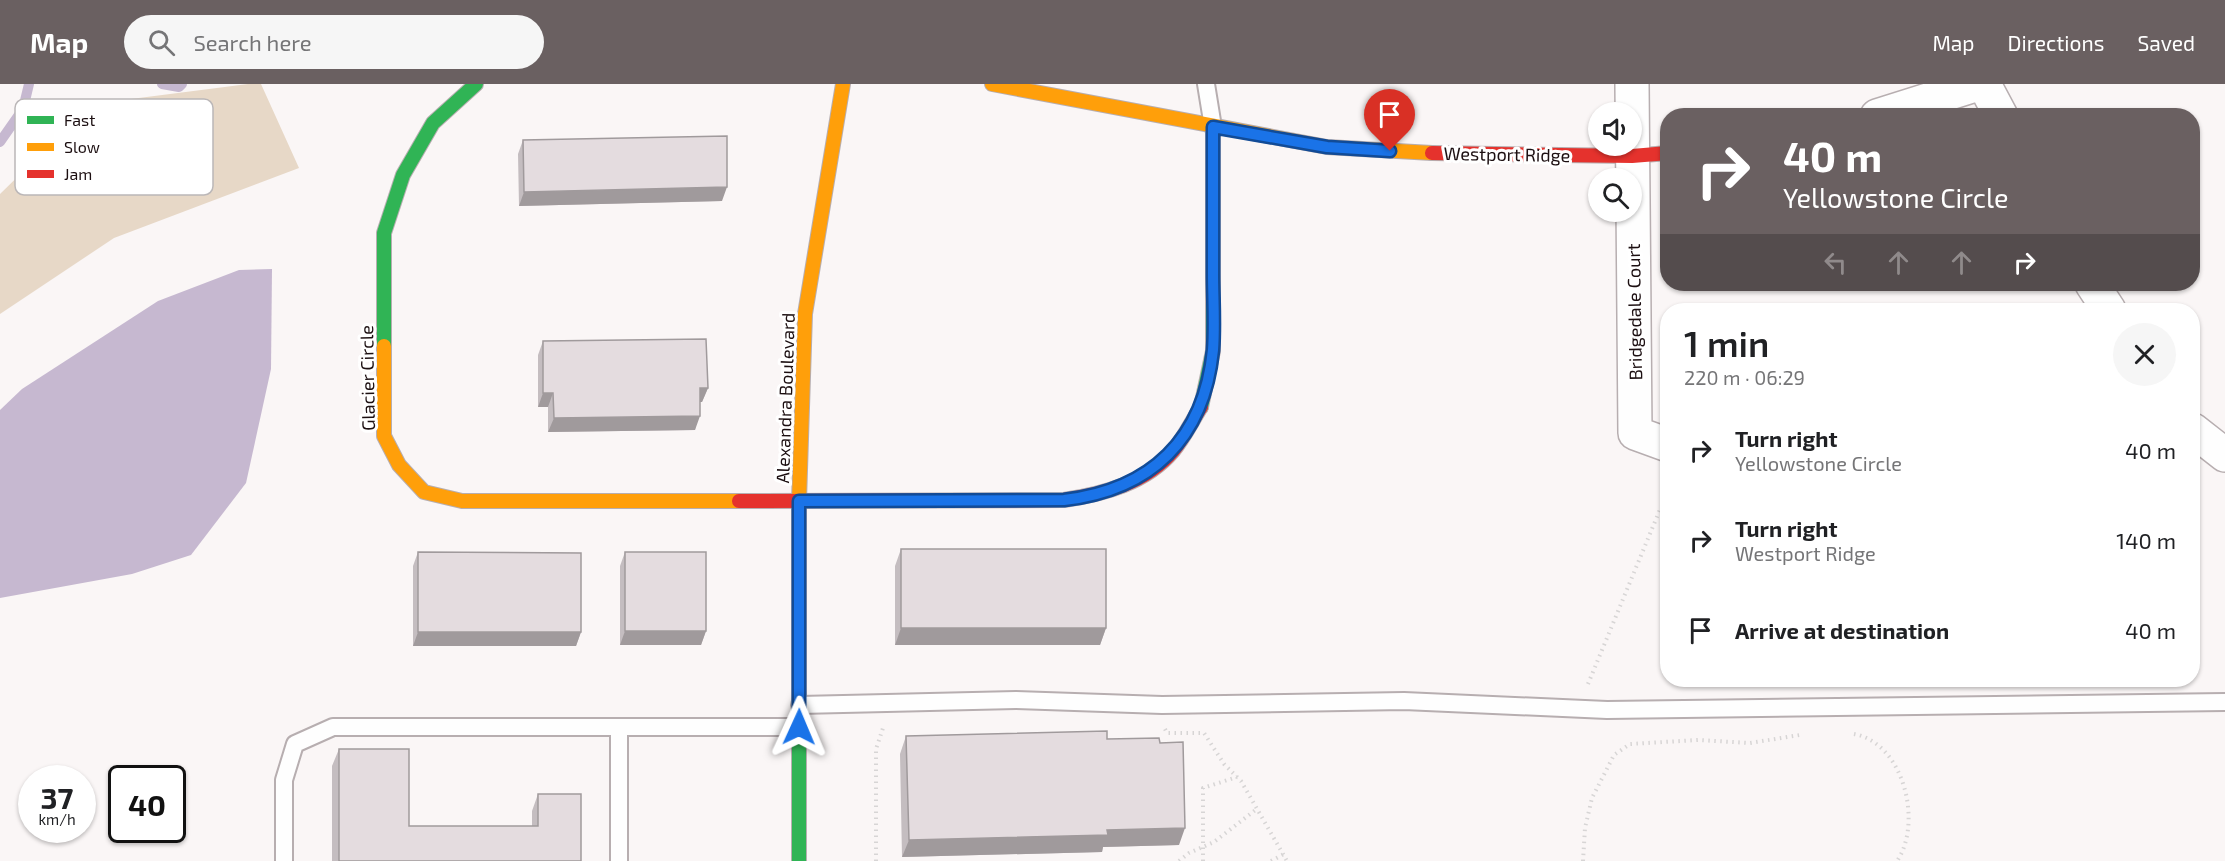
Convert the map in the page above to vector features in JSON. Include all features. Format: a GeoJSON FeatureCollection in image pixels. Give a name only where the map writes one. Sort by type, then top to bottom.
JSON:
{"type":"FeatureCollection","features":[{"type":"Feature","properties":{"kind":"street","name":"Glacier Circle"},"geometry":{"type":"LineString","coordinates":[[476,84],[433,123],[403,174],[384,233],[384,436],[399,465],[424,492],[462,501],[1064,500],[1098,495],[1140,478],[1173,451],[1201,407],[1213,351],[1213,127]]}},
{"type":"Feature","properties":{"kind":"street","name":"Alexandra Boulevard"},"geometry":{"type":"LineString","coordinates":[[799,861],[799,501],[805,314],[843,84]]}},
{"type":"Feature","properties":{"kind":"street","name":"Westport Ridge"},"geometry":{"type":"LineString","coordinates":[[992,84],[1327,147],[1433,153],[1588,155]]}},
{"type":"Feature","properties":{"kind":"street"},"geometry":{"type":"LineString","coordinates":[[1632,84],[1632,102]]}},
{"type":"Feature","properties":{"kind":"street"},"geometry":{"type":"LineString","coordinates":[[1902,108],[1978,84]]}},
{"type":"Feature","properties":{"kind":"street"},"geometry":{"type":"LineString","coordinates":[[1984,84],[1997,108]]}},
{"type":"Feature","properties":{"kind":"street","name":"Westport Ridge"},"geometry":{"type":"LineString","coordinates":[[1642,155],[1660,154]]}},
{"type":"Feature","properties":{"kind":"street","name":"Bridgedale Court"},"geometry":{"type":"LineString","coordinates":[[1632,156],[1635,433],[1660,442]]}},
{"type":"Feature","properties":{"kind":"street"},"geometry":{"type":"LineString","coordinates":[[2200,435],[2225,455]]}},
{"type":"Feature","properties":{"kind":"lane"},"geometry":{"type":"LineString","coordinates":[[1206,84],[1213,127]]}},
{"type":"Feature","properties":{"kind":"lane"},"geometry":{"type":"LineString","coordinates":[[800,705],[1016,700],[1162,705],[1404,701],[1578,709],[2225,702]]}},
{"type":"Feature","properties":{"kind":"lane"},"geometry":{"type":"LineString","coordinates":[[284,861],[284,780],[296,744],[333,727],[799,727]]}},
{"type":"Feature","properties":{"kind":"lane"},"geometry":{"type":"LineString","coordinates":[[619,728],[619,861]]}},
{"type":"Feature","properties":{"kind":"path"},"geometry":{"type":"LineString","coordinates":[[1578,709],[1660,507]]}},
{"type":"Feature","properties":{"kind":"path"},"geometry":{"type":"LineString","coordinates":[[876,861],[876,749],[886,717]]}},
{"type":"Feature","properties":{"kind":"path"},"geometry":{"type":"LineString","coordinates":[[1164,725],[1167,733],[1204,733],[1224,764],[1237,777],[1258,808],[1287,861]]}},
{"type":"Feature","properties":{"kind":"path"},"geometry":{"type":"LineString","coordinates":[[1845,733],[1864,736],[1884,751],[1903,780],[1908,814],[1905,849],[1897,861]]}},
{"type":"Feature","properties":{"kind":"path"},"geometry":{"type":"LineString","coordinates":[[1583,861],[1585,828],[1592,798],[1614,755],[1630,744],[1698,740],[1750,743],[1806,734]]}},
{"type":"Feature","properties":{"kind":"path"},"geometry":{"type":"LineString","coordinates":[[1203,861],[1203,789],[1237,777]]}},
{"type":"Feature","properties":{"kind":"path"},"geometry":{"type":"LineString","coordinates":[[1179,861],[1214,842],[1258,808]]}},
{"type":"Feature","properties":{"kind":"path"},"geometry":{"type":"LineString","coordinates":[[1271,861],[1284,855]]}},
{"type":"Feature","properties":{"kind":"shaded area"},"geometry":{"type":"Polygon","coordinates":[[[261,84],[299,168],[114,238],[0,314],[0,194],[15,179],[15,195],[213,195],[213,99],[131,99],[261,84]]]}},
{"type":"Feature","properties":{"kind":"shaded area"},"geometry":{"type":"Polygon","coordinates":[[[272,269],[271,369],[246,483],[191,555],[132,574],[0,598],[0,410],[22,389],[158,301],[239,270],[272,269]]]}},
{"type":"Feature","properties":{"kind":"building"},"geometry":{"type":"Polygon","coordinates":[[[727,136],[727,187],[524,192],[523,140],[727,136]]]}},
{"type":"Feature","properties":{"kind":"building"},"geometry":{"type":"Polygon","coordinates":[[[706,339],[708,388],[700,388],[700,416],[554,418],[553,393],[543,393],[543,341],[706,339]]]}},
{"type":"Feature","properties":{"kind":"building"},"geometry":{"type":"Polygon","coordinates":[[[901,549],[1106,549],[1106,628],[901,628],[901,549]]]}},
{"type":"Feature","properties":{"kind":"building"},"geometry":{"type":"Polygon","coordinates":[[[418,552],[581,553],[581,632],[418,632],[418,552]]]}},
{"type":"Feature","properties":{"kind":"building"},"geometry":{"type":"Polygon","coordinates":[[[625,552],[706,552],[706,631],[625,631],[625,552]]]}},
{"type":"Feature","properties":{"kind":"building"},"geometry":{"type":"Polygon","coordinates":[[[1107,731],[1107,739],[1159,738],[1160,743],[1183,742],[1185,828],[1107,830],[1108,835],[909,840],[906,736],[1107,731]]]}},
{"type":"Feature","properties":{"kind":"building"},"geometry":{"type":"Polygon","coordinates":[[[339,749],[409,749],[409,826],[538,826],[538,794],[581,794],[581,861],[339,861],[339,749]]]}},
{"type":"Feature","properties":{"kind":"waterway"},"geometry":{"type":"LineString","coordinates":[[25,99],[29,84]]}},
{"type":"Feature","properties":{"kind":"waterway"},"geometry":{"type":"LineString","coordinates":[[162,84],[179,87],[182,84]]}},
{"type":"Feature","properties":{"kind":"waterway"},"geometry":{"type":"LineString","coordinates":[[0,142],[15,120]]}},
{"type":"Feature","properties":{"kind":"traffic: fast"},"geometry":{"type":"LineString","coordinates":[[384,346],[384,233],[403,175],[433,123],[476,84]]}},
{"type":"Feature","properties":{"kind":"traffic: fast"},"geometry":{"type":"LineString","coordinates":[[1201,407],[1213,351],[1213,127]]}},
{"type":"Feature","properties":{"kind":"traffic: fast"},"geometry":{"type":"LineString","coordinates":[[799,633],[799,861]]}},
{"type":"Feature","properties":{"kind":"traffic: slow"},"geometry":{"type":"LineString","coordinates":[[799,633],[799,501],[805,314],[843,84]]}},
{"type":"Feature","properties":{"kind":"traffic: slow"},"geometry":{"type":"LineString","coordinates":[[992,84],[1327,147],[1432,153]]}},
{"type":"Feature","properties":{"kind":"traffic: slow"},"geometry":{"type":"LineString","coordinates":[[384,346],[384,436],[399,465],[424,492],[462,501],[739,501]]}},
{"type":"Feature","properties":{"kind":"traffic: jam"},"geometry":{"type":"LineString","coordinates":[[1432,153],[1632,156],[1660,154]]}},
{"type":"Feature","properties":{"kind":"traffic: jam"},"geometry":{"type":"LineString","coordinates":[[739,501],[1064,500],[1079,497],[1123,485],[1150,471],[1177,446],[1201,407]]}},
{"type":"Feature","properties":{"kind":"route"},"geometry":{"type":"LineString","coordinates":[[799,727],[799,501],[1064,500],[1098,495],[1140,478],[1173,451],[1201,407],[1213,351],[1213,127],[1327,147],[1390,151]]}}]}
